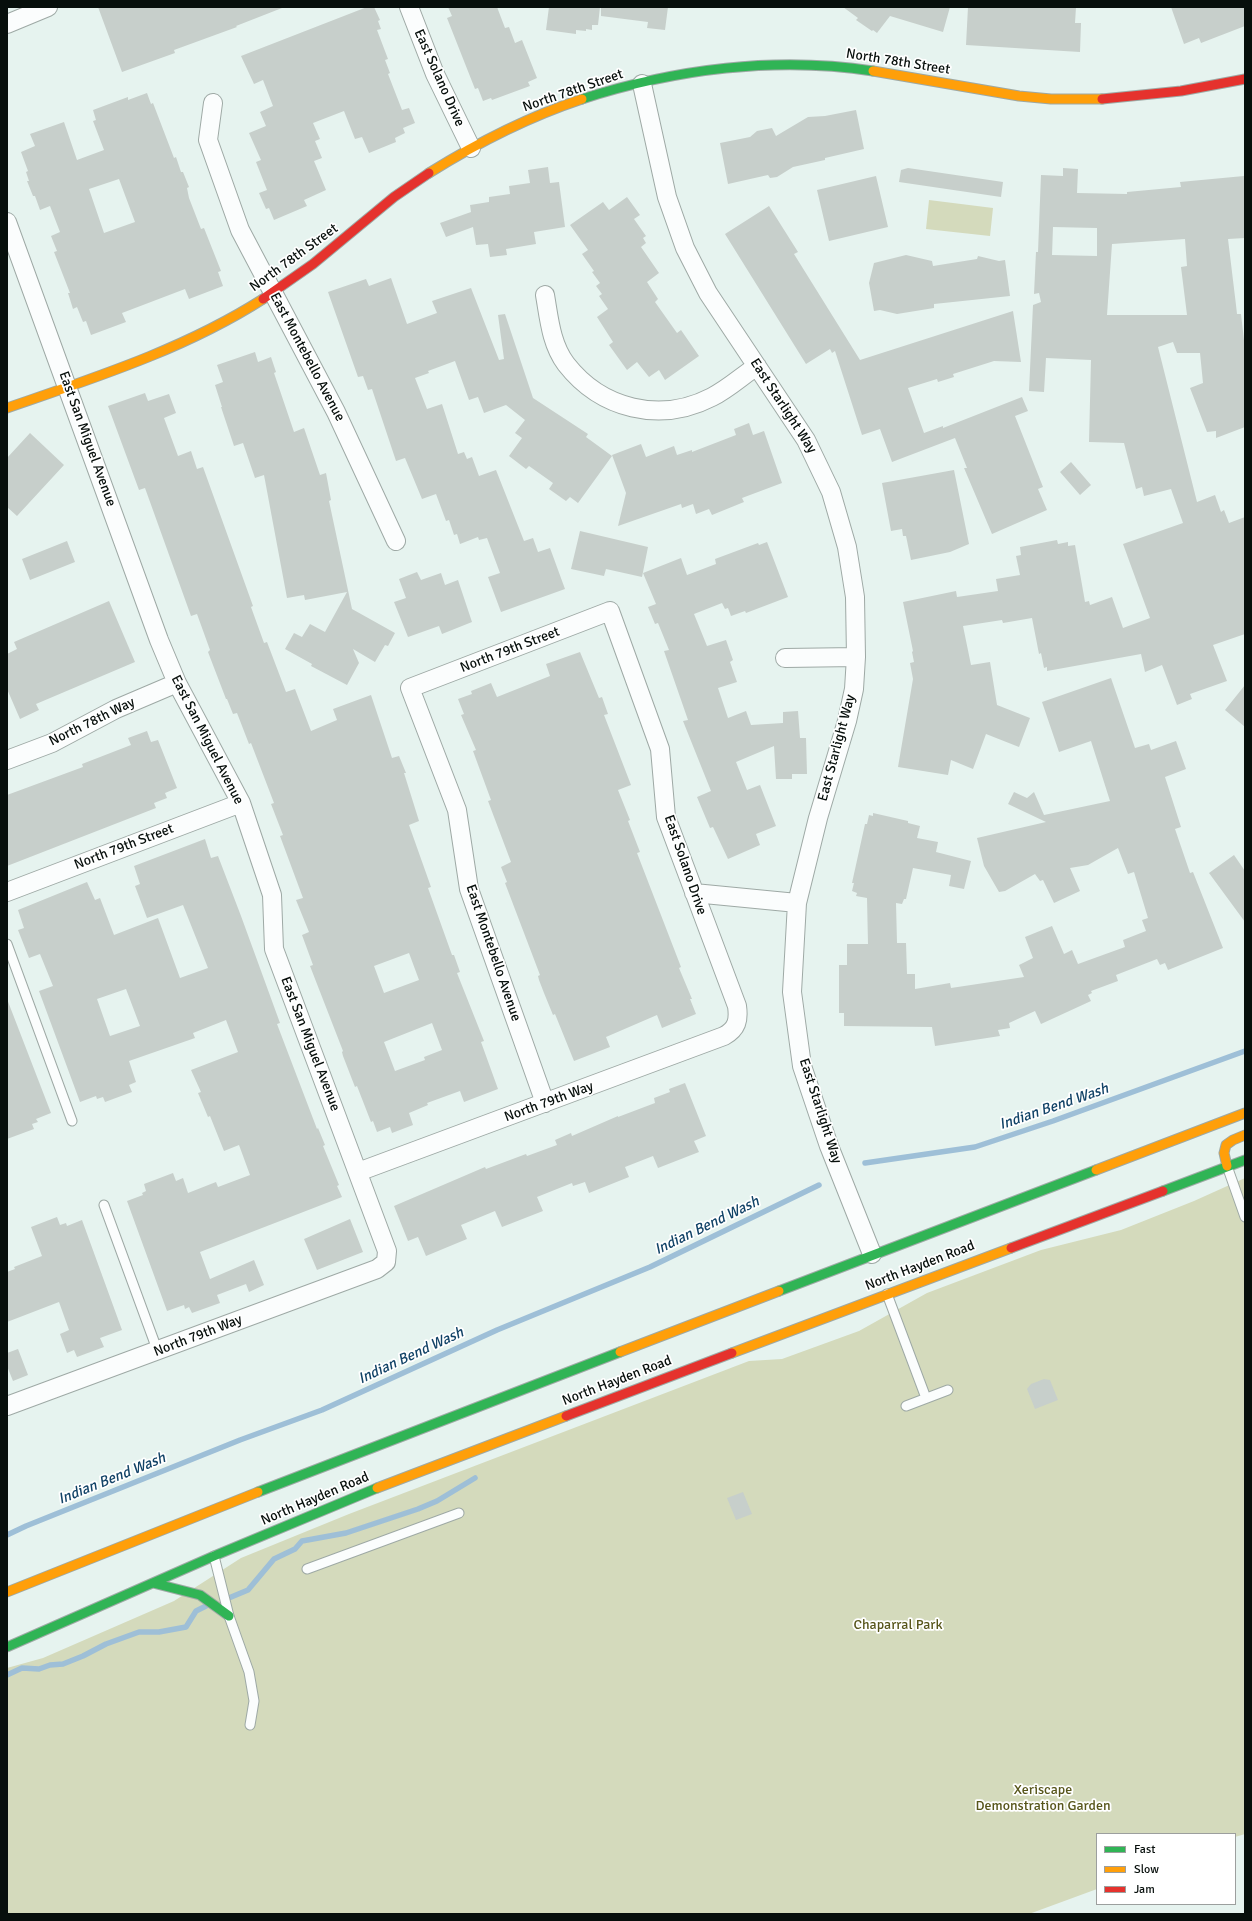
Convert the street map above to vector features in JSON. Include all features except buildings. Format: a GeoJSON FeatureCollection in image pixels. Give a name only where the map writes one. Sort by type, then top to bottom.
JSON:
{"type":"FeatureCollection","features":[{"type":"Feature","properties":{"kind":"main road","name":"North 78th Street"},"geometry":{"type":"LineString","coordinates":[[7,408],[168,350],[246,310],[348,236],[398,194],[471,148],[542,114],[605,92],[727,69],[775,64],[820,65],[860,69],[933,80],[988,92],[1042,98],[1124,98],[1167,94],[1189,91],[1245,79]]}},
{"type":"Feature","properties":{"kind":"main road","name":"North Hayden Road"},"geometry":{"type":"LineString","coordinates":[[7,1592],[210,1511],[872,1254],[1245,1112]]}},
{"type":"Feature","properties":{"kind":"main road"},"geometry":{"type":"LineString","coordinates":[[1227,1166],[1223,1154],[1223,1148],[1227,1143],[1245,1135]]}},
{"type":"Feature","properties":{"kind":"main road","name":"North Hayden Road"},"geometry":{"type":"LineString","coordinates":[[7,1647],[214,1556],[421,1470],[1245,1160]]}},
{"type":"Feature","properties":{"kind":"main road"},"geometry":{"type":"LineString","coordinates":[[153,1583],[200,1596],[228,1616]]}},
{"type":"Feature","properties":{"kind":"street"},"geometry":{"type":"LineString","coordinates":[[7,24],[48,7]]}},
{"type":"Feature","properties":{"kind":"street","name":"East Solano Drive"},"geometry":{"type":"LineString","coordinates":[[409,7],[435,74],[471,148]]}},
{"type":"Feature","properties":{"kind":"street","name":"East Starlight Way"},"geometry":{"type":"LineString","coordinates":[[642,84],[667,197],[685,248],[708,293],[806,440],[831,492],[847,547],[855,597],[856,657],[854,689],[847,721],[818,818],[797,903],[792,992],[802,1066],[829,1146],[872,1254]]}},
{"type":"Feature","properties":{"kind":"street","name":"East Montebello Avenue"},"geometry":{"type":"LineString","coordinates":[[213,103],[208,140],[240,230],[336,412],[396,541]]}},
{"type":"Feature","properties":{"kind":"street","name":"East San Miguel Avenue"},"geometry":{"type":"LineString","coordinates":[[7,222],[159,640],[177,683],[241,803],[272,894],[274,949],[387,1251],[386,1262]]}},
{"type":"Feature","properties":{"kind":"street"},"geometry":{"type":"LineString","coordinates":[[545,295],[551,333],[565,363],[586,385],[608,400],[635,409],[658,411],[688,406],[712,397],[757,366]]}},
{"type":"Feature","properties":{"kind":"street","name":"East Solano Drive"},"geometry":{"type":"LineString","coordinates":[[610,611],[660,749],[666,817],[737,1006],[739,1017],[736,1025]]}},
{"type":"Feature","properties":{"kind":"street","name":"North 79th Street"},"geometry":{"type":"LineString","coordinates":[[410,688],[610,611]]}},
{"type":"Feature","properties":{"kind":"street"},"geometry":{"type":"LineString","coordinates":[[785,658],[856,657]]}},
{"type":"Feature","properties":{"kind":"street","name":"North 78th Way"},"geometry":{"type":"LineString","coordinates":[[7,760],[52,743],[116,709],[177,683]]}},
{"type":"Feature","properties":{"kind":"street","name":"East Montebello Avenue"},"geometry":{"type":"LineString","coordinates":[[410,688],[457,810],[468,889],[546,1103]]}},
{"type":"Feature","properties":{"kind":"street","name":"North 79th Street"},"geometry":{"type":"LineString","coordinates":[[7,892],[241,803]]}},
{"type":"Feature","properties":{"kind":"street"},"geometry":{"type":"LineString","coordinates":[[694,893],[797,903]]}},
{"type":"Feature","properties":{"kind":"street","name":"North 79th Way"},"geometry":{"type":"LineString","coordinates":[[358,1172],[724,1036],[732,1032],[736,1025]]}},
{"type":"Feature","properties":{"kind":"street","name":"North 79th Way"},"geometry":{"type":"LineString","coordinates":[[7,1406],[158,1352],[377,1269],[386,1262]]}},
{"type":"Feature","properties":{"kind":"lane"},"geometry":{"type":"LineString","coordinates":[[7,944],[72,1121]]}},
{"type":"Feature","properties":{"kind":"lane"},"geometry":{"type":"LineString","coordinates":[[1227,1166],[1245,1217]]}},
{"type":"Feature","properties":{"kind":"lane"},"geometry":{"type":"LineString","coordinates":[[104,1205],[158,1352]]}},
{"type":"Feature","properties":{"kind":"lane"},"geometry":{"type":"LineString","coordinates":[[887,1294],[926,1398]]}},
{"type":"Feature","properties":{"kind":"lane"},"geometry":{"type":"LineString","coordinates":[[906,1406],[948,1390]]}},
{"type":"Feature","properties":{"kind":"lane"},"geometry":{"type":"LineString","coordinates":[[307,1569],[459,1513]]}},
{"type":"Feature","properties":{"kind":"lane"},"geometry":{"type":"LineString","coordinates":[[214,1556],[228,1616],[249,1672],[254,1701],[250,1725]]}},
{"type":"Feature","properties":{"kind":"green space"},"geometry":{"type":"Polygon","coordinates":[[[929,200],[993,208],[990,236],[926,229],[929,200]]]}},
{"type":"Feature","properties":{"kind":"green space","name":"Chaparral Park"},"geometry":{"type":"Polygon","coordinates":[[[1245,1178],[1245,1834],[1236,1837],[1236,1833],[1096,1833],[1096,1889],[1029,1914],[7,1914],[7,1668],[43,1658],[174,1601],[241,1558],[349,1514],[749,1361],[782,1359],[859,1331],[927,1293],[1041,1250],[1121,1230],[1194,1201],[1245,1178]]]}},
{"type":"Feature","properties":{"kind":"waterway","name":"Indian Bend Wash"},"geometry":{"type":"LineString","coordinates":[[865,1163],[975,1147],[1053,1121],[1245,1051]]}},
{"type":"Feature","properties":{"kind":"waterway","name":"Indian Bend Wash"},"geometry":{"type":"LineString","coordinates":[[7,1535],[240,1440],[322,1410],[497,1330],[650,1267],[819,1185]]}},
{"type":"Feature","properties":{"kind":"waterway"},"geometry":{"type":"LineString","coordinates":[[224,1600],[248,1590],[274,1559],[295,1549],[302,1541],[346,1533],[418,1509],[437,1501],[475,1478]]}},
{"type":"Feature","properties":{"kind":"waterway"},"geometry":{"type":"LineString","coordinates":[[7,1675],[22,1668],[39,1669],[50,1665],[63,1664],[106,1644],[139,1632],[159,1632],[186,1627],[196,1611],[206,1606]]}},
{"type":"Feature","properties":{"kind":"traffic: fast"},"geometry":{"type":"LineString","coordinates":[[582,99],[653,80],[726,68],[763,65],[800,65],[873,71]]}},
{"type":"Feature","properties":{"kind":"traffic: fast"},"geometry":{"type":"LineString","coordinates":[[1163,1191],[1245,1160]]}},
{"type":"Feature","properties":{"kind":"traffic: fast"},"geometry":{"type":"LineString","coordinates":[[779,1291],[1096,1170]]}},
{"type":"Feature","properties":{"kind":"traffic: fast"},"geometry":{"type":"LineString","coordinates":[[258,1492],[620,1352]]}},
{"type":"Feature","properties":{"kind":"traffic: fast"},"geometry":{"type":"LineString","coordinates":[[7,1647],[214,1556],[377,1488]]}},
{"type":"Feature","properties":{"kind":"traffic: fast"},"geometry":{"type":"LineString","coordinates":[[153,1583],[200,1595],[229,1616]]}},
{"type":"Feature","properties":{"kind":"traffic: slow"},"geometry":{"type":"LineString","coordinates":[[873,71],[1019,96],[1051,99],[1102,99]]}},
{"type":"Feature","properties":{"kind":"traffic: slow"},"geometry":{"type":"LineString","coordinates":[[429,173],[466,151],[523,122],[582,99]]}},
{"type":"Feature","properties":{"kind":"traffic: slow"},"geometry":{"type":"LineString","coordinates":[[7,408],[106,374],[171,348],[233,317],[263,299]]}},
{"type":"Feature","properties":{"kind":"traffic: slow"},"geometry":{"type":"LineString","coordinates":[[1096,1170],[1245,1113]]}},
{"type":"Feature","properties":{"kind":"traffic: slow"},"geometry":{"type":"LineString","coordinates":[[1227,1166],[1224,1153],[1226,1145],[1245,1135]]}},
{"type":"Feature","properties":{"kind":"traffic: slow"},"geometry":{"type":"LineString","coordinates":[[732,1353],[1011,1248]]}},
{"type":"Feature","properties":{"kind":"traffic: slow"},"geometry":{"type":"LineString","coordinates":[[620,1352],[779,1291]]}},
{"type":"Feature","properties":{"kind":"traffic: slow"},"geometry":{"type":"LineString","coordinates":[[377,1488],[566,1416]]}},
{"type":"Feature","properties":{"kind":"traffic: slow"},"geometry":{"type":"LineString","coordinates":[[7,1592],[258,1492]]}},
{"type":"Feature","properties":{"kind":"traffic: jam"},"geometry":{"type":"LineString","coordinates":[[1102,99],[1181,91],[1245,79]]}},
{"type":"Feature","properties":{"kind":"traffic: jam"},"geometry":{"type":"LineString","coordinates":[[263,299],[313,264],[394,197],[429,173]]}},
{"type":"Feature","properties":{"kind":"traffic: jam"},"geometry":{"type":"LineString","coordinates":[[1011,1248],[1163,1191]]}},
{"type":"Feature","properties":{"kind":"traffic: jam"},"geometry":{"type":"LineString","coordinates":[[566,1416],[732,1353]]}},
{"type":"Feature","properties":{"kind":"park label","name":"Xeriscape Demonstration Garden"},"geometry":{"type":"Point","coordinates":[1043,1798]}}]}
